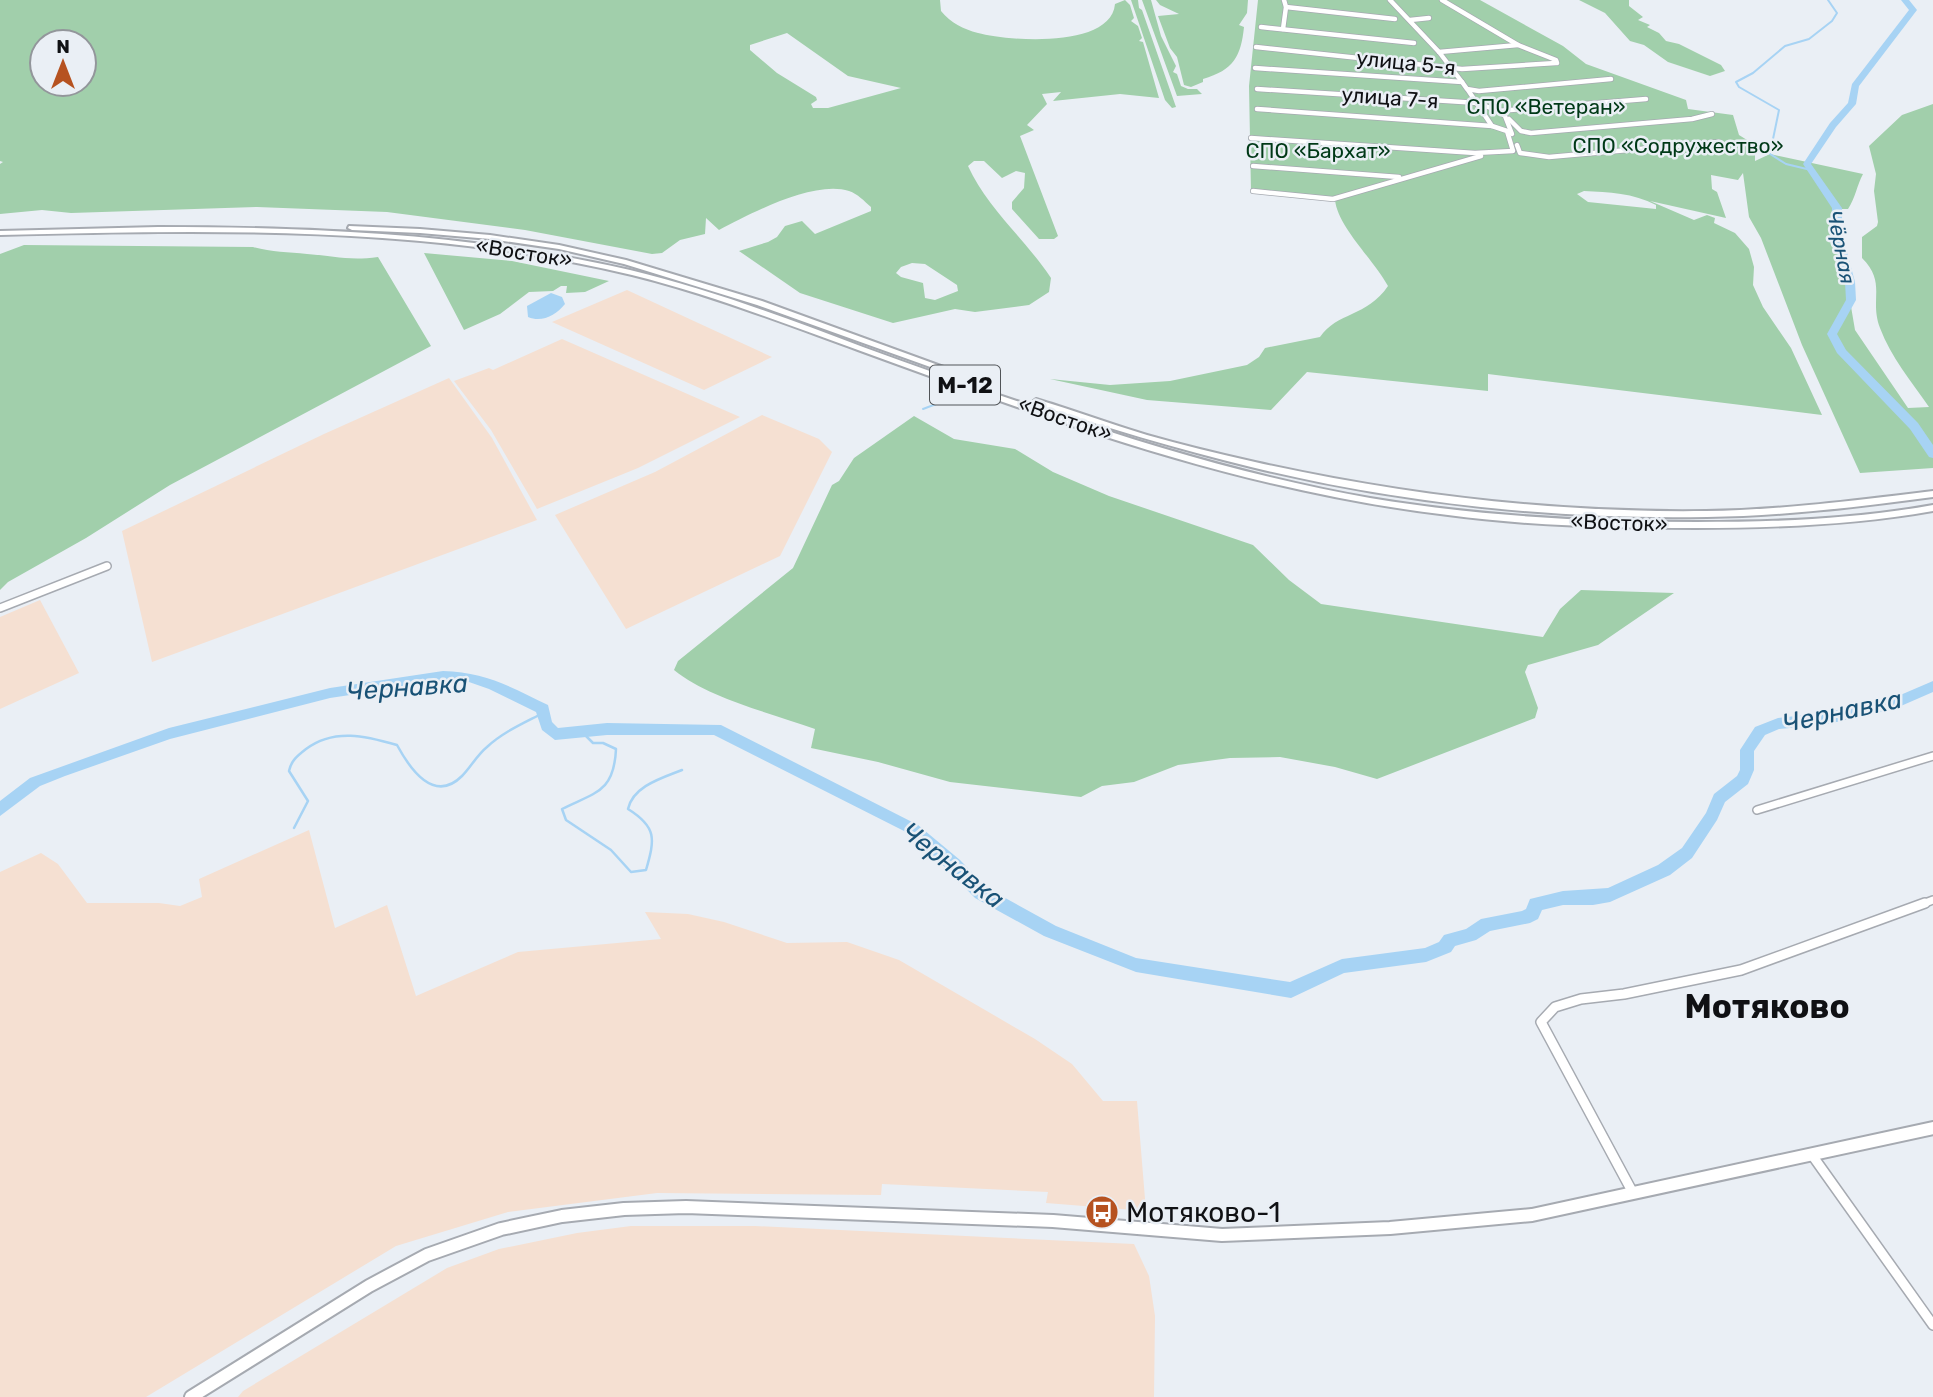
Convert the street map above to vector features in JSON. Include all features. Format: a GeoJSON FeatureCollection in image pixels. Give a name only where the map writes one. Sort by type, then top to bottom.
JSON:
{"type":"FeatureCollection","features":[{"type":"Feature","properties":{"kind":"highway","name":"«Восток»"},"geometry":{"type":"LineString","coordinates":[[0,231],[158,224],[366,228],[480,238],[576,251],[623,261],[734,294],[1040,404],[1127,431],[1240,462],[1403,495],[1544,508],[1674,513],[1841,506],[1933,494]]}},
{"type":"Feature","properties":{"kind":"highway","name":"«Восток»"},"geometry":{"type":"LineString","coordinates":[[0,231],[302,232],[445,242],[594,264],[692,289],[1081,426],[1178,455],[1281,483],[1411,508],[1547,521],[1675,525],[1799,523],[1933,508]]}},
{"type":"Feature","properties":{"kind":"main road"},"geometry":{"type":"LineString","coordinates":[[191,1397],[373,1284],[441,1249],[512,1227],[607,1210],[661,1207],[737,1208],[1053,1221],[1195,1234],[1246,1235],[1490,1220],[1532,1214],[1933,1128]]}},
{"type":"Feature","properties":{"kind":"street"},"geometry":{"type":"LineString","coordinates":[[1283,29],[1286,7],[1284,0]]}},
{"type":"Feature","properties":{"kind":"street"},"geometry":{"type":"LineString","coordinates":[[1390,0],[1452,68],[1492,126]]}},
{"type":"Feature","properties":{"kind":"street"},"geometry":{"type":"LineString","coordinates":[[1442,0],[1518,45]]}},
{"type":"Feature","properties":{"kind":"street"},"geometry":{"type":"LineString","coordinates":[[1286,7],[1395,19]]}},
{"type":"Feature","properties":{"kind":"street"},"geometry":{"type":"LineString","coordinates":[[1410,20],[1429,18]]}},
{"type":"Feature","properties":{"kind":"street"},"geometry":{"type":"LineString","coordinates":[[1261,27],[1414,43]]}},
{"type":"Feature","properties":{"kind":"street"},"geometry":{"type":"LineString","coordinates":[[1439,52],[1518,45]]}},
{"type":"Feature","properties":{"kind":"street","name":"улица 5-я"},"geometry":{"type":"LineString","coordinates":[[1256,47],[1452,68],[1556,63],[1556,60],[1518,45]]}},
{"type":"Feature","properties":{"kind":"street"},"geometry":{"type":"LineString","coordinates":[[1255,68],[1462,82]]}},
{"type":"Feature","properties":{"kind":"street"},"geometry":{"type":"LineString","coordinates":[[1467,89],[1486,91],[1611,79]]}},
{"type":"Feature","properties":{"kind":"street","name":"улица 7-я"},"geometry":{"type":"LineString","coordinates":[[1257,89],[1478,103],[1498,111],[1646,99]]}},
{"type":"Feature","properties":{"kind":"street"},"geometry":{"type":"LineString","coordinates":[[1253,191],[1333,199],[1488,154],[1513,151],[1507,131],[1492,126],[1257,109]]}},
{"type":"Feature","properties":{"kind":"street"},"geometry":{"type":"LineString","coordinates":[[1498,111],[1521,131],[1531,133],[1692,119],[1712,114]]}},
{"type":"Feature","properties":{"kind":"street"},"geometry":{"type":"LineString","coordinates":[[1505,116],[1520,153],[1549,158],[1719,142]]}},
{"type":"Feature","properties":{"kind":"street"},"geometry":{"type":"LineString","coordinates":[[1251,138],[1488,154]]}},
{"type":"Feature","properties":{"kind":"street"},"geometry":{"type":"LineString","coordinates":[[1253,166],[1403,177]]}},
{"type":"Feature","properties":{"kind":"street"},"geometry":{"type":"LineString","coordinates":[[0,608],[107,566]]}},
{"type":"Feature","properties":{"kind":"street"},"geometry":{"type":"LineString","coordinates":[[1757,810],[1933,756]]}},
{"type":"Feature","properties":{"kind":"street"},"geometry":{"type":"LineString","coordinates":[[1633,1193],[1541,1022],[1555,1007],[1581,999],[1624,994],[1741,970],[1933,900]]}},
{"type":"Feature","properties":{"kind":"street"},"geometry":{"type":"LineString","coordinates":[[1812,1155],[1933,1325]]}},
{"type":"Feature","properties":{"kind":"shaded area"},"geometry":{"type":"Polygon","coordinates":[[[627,290],[772,357],[704,390],[552,322],[627,290]]]}},
{"type":"Feature","properties":{"kind":"shaded area"},"geometry":{"type":"Polygon","coordinates":[[[562,339],[740,417],[638,468],[537,509],[491,430],[454,381],[489,368],[493,370],[562,339]]]}},
{"type":"Feature","properties":{"kind":"shaded area"},"geometry":{"type":"Polygon","coordinates":[[[449,378],[492,438],[537,520],[152,662],[122,531],[324,434],[449,378]]]}},
{"type":"Feature","properties":{"kind":"shaded area"},"geometry":{"type":"Polygon","coordinates":[[[762,415],[819,439],[832,452],[780,556],[626,629],[555,515],[655,472],[762,415]]]}},
{"type":"Feature","properties":{"kind":"shaded area"},"geometry":{"type":"Polygon","coordinates":[[[40,600],[79,673],[0,709],[0,617],[40,600]]]}},
{"type":"Feature","properties":{"kind":"shaded area"},"geometry":{"type":"Polygon","coordinates":[[[309,830],[335,928],[387,905],[416,996],[518,952],[661,939],[645,912],[688,914],[724,922],[787,943],[847,942],[899,960],[1035,1039],[1072,1064],[1103,1101],[1137,1101],[1146,1211],[1046,1203],[1048,1192],[882,1184],[881,1195],[657,1193],[508,1212],[396,1246],[146,1397],[0,1397],[0,872],[41,853],[58,864],[87,903],[159,903],[180,906],[202,897],[199,879],[309,830]]]}},
{"type":"Feature","properties":{"kind":"shaded area"},"geometry":{"type":"Polygon","coordinates":[[[631,1226],[755,1226],[1134,1244],[1149,1276],[1155,1316],[1154,1397],[238,1397],[243,1391],[447,1268],[499,1249],[577,1233],[631,1226]]]}},
{"type":"Feature","properties":{"kind":"green space"},"geometry":{"type":"Polygon","coordinates":[[[0,0],[940,0],[941,11],[967,30],[992,36],[1033,39],[1078,35],[1096,29],[1109,18],[1115,4],[1125,0],[1130,5],[1134,18],[1131,21],[1138,26],[1142,38],[1139,41],[1143,42],[1159,98],[1120,94],[1053,101],[1061,92],[1042,94],[1047,104],[1027,125],[1034,130],[1020,136],[1058,236],[1054,239],[1039,239],[1012,209],[1012,202],[1024,188],[1025,173],[1016,171],[1002,178],[984,161],[974,161],[968,166],[985,196],[1051,278],[1049,292],[1029,305],[975,312],[955,309],[893,323],[800,293],[739,251],[768,242],[777,237],[785,226],[802,221],[815,234],[871,211],[871,207],[849,191],[834,189],[800,194],[719,230],[706,218],[705,234],[680,240],[662,253],[652,254],[525,230],[387,212],[257,207],[71,213],[42,210],[0,214],[0,164],[3,162],[0,161],[0,0]],[[787,33],[750,45],[750,50],[777,73],[816,97],[817,100],[811,104],[813,108],[828,108],[901,88],[848,76],[787,33]],[[912,263],[901,267],[896,273],[923,283],[925,298],[935,300],[958,291],[957,285],[925,264],[912,263]]]}},
{"type":"Feature","properties":{"kind":"green space"},"geometry":{"type":"Polygon","coordinates":[[[1131,0],[1138,0],[1176,107],[1172,108],[1165,100],[1131,0]]]}},
{"type":"Feature","properties":{"kind":"green space"},"geometry":{"type":"Polygon","coordinates":[[[1142,0],[1151,0],[1161,36],[1176,66],[1173,72],[1177,74],[1181,86],[1197,89],[1202,94],[1177,96],[1142,0]]]}},
{"type":"Feature","properties":{"kind":"green space"},"geometry":{"type":"Polygon","coordinates":[[[1156,0],[1248,0],[1247,13],[1239,25],[1244,27],[1241,46],[1234,61],[1222,71],[1203,79],[1203,82],[1191,87],[1184,85],[1177,57],[1170,48],[1158,16],[1179,14],[1160,5],[1156,0]]]}},
{"type":"Feature","properties":{"kind":"green space"},"geometry":{"type":"Polygon","coordinates":[[[1258,0],[1480,0],[1563,46],[1586,64],[1686,100],[1688,109],[1733,115],[1739,135],[1755,145],[1755,161],[1770,154],[1863,174],[1848,209],[1837,209],[1838,238],[1847,262],[1847,283],[1855,330],[1908,408],[1929,407],[1902,369],[1880,328],[1874,275],[1862,258],[1862,237],[1877,226],[1878,222],[1874,191],[1876,174],[1869,146],[1902,115],[1933,104],[1933,468],[1860,473],[1802,345],[1761,238],[1749,217],[1743,173],[1738,180],[1711,175],[1712,189],[1717,192],[1726,218],[1650,201],[1694,220],[1707,215],[1715,218],[1714,223],[1735,233],[1749,249],[1754,267],[1753,285],[1763,307],[1791,348],[1822,415],[1488,374],[1488,391],[1307,372],[1271,410],[1147,400],[1050,379],[1110,385],[1170,381],[1247,365],[1259,357],[1265,348],[1320,337],[1335,323],[1371,304],[1388,286],[1349,232],[1338,210],[1335,200],[1358,194],[1331,200],[1251,192],[1249,86],[1258,0]],[[1584,191],[1577,194],[1588,202],[1656,209],[1656,205],[1639,198],[1584,191]]]}},
{"type":"Feature","properties":{"kind":"green space"},"geometry":{"type":"Polygon","coordinates":[[[1579,0],[1629,0],[1629,6],[1643,17],[1638,20],[1650,25],[1647,27],[1659,33],[1666,41],[1679,44],[1721,65],[1725,71],[1710,76],[1668,62],[1644,45],[1630,41],[1605,13],[1579,0]]]}},
{"type":"Feature","properties":{"kind":"green space"},"geometry":{"type":"Polygon","coordinates":[[[24,245],[253,247],[342,258],[378,257],[431,346],[170,485],[86,538],[8,582],[0,590],[0,254],[24,245]]]}},
{"type":"Feature","properties":{"kind":"green space"},"geometry":{"type":"Polygon","coordinates":[[[424,253],[512,261],[609,281],[585,292],[566,293],[567,286],[561,286],[553,291],[529,292],[500,314],[464,330],[424,253]]]}},
{"type":"Feature","properties":{"kind":"green space"},"geometry":{"type":"Polygon","coordinates":[[[914,416],[954,439],[1015,449],[1053,472],[1109,496],[1253,545],[1289,580],[1321,604],[1543,637],[1560,609],[1581,590],[1674,593],[1598,645],[1528,665],[1525,672],[1538,708],[1535,718],[1377,779],[1335,767],[1280,757],[1230,758],[1178,765],[1134,782],[1102,786],[1081,797],[950,782],[878,762],[811,748],[815,729],[723,697],[674,670],[678,661],[793,568],[832,485],[839,481],[854,458],[914,416]]]}},
{"type":"Feature","properties":{"kind":"water"},"geometry":{"type":"Polygon","coordinates":[[[551,293],[562,297],[565,304],[553,315],[538,319],[528,317],[527,306],[551,293]]]}},
{"type":"Feature","properties":{"kind":"waterway"},"geometry":{"type":"LineString","coordinates":[[1811,170],[1786,164],[1767,152],[1773,139],[1779,110],[1739,87],[1736,82],[1753,73],[1785,46],[1809,39],[1832,21],[1837,13],[1828,0]]}},
{"type":"Feature","properties":{"kind":"waterway","name":"Чёрная"},"geometry":{"type":"LineString","coordinates":[[1905,0],[1913,10],[1855,86],[1852,104],[1833,125],[1807,164],[1837,208],[1837,234],[1850,282],[1851,300],[1832,334],[1841,351],[1914,426],[1933,454]]}},
{"type":"Feature","properties":{"kind":"waterway"},"geometry":{"type":"LineString","coordinates":[[923,409],[965,393]]}},
{"type":"Feature","properties":{"kind":"waterway","name":"Чернавка"},"geometry":{"type":"LineString","coordinates":[[0,810],[35,782],[169,734],[330,693],[443,676],[469,677],[494,685],[543,709],[545,723],[555,734],[607,729],[716,729],[913,829],[981,893],[1050,931],[1136,965],[1291,990],[1342,966],[1426,955],[1445,947],[1450,940],[1470,935],[1487,924],[1524,918],[1532,914],[1536,904],[1563,898],[1610,895],[1664,870],[1687,853],[1712,816],[1719,798],[1743,780],[1747,770],[1747,750],[1760,731],[1778,724],[1823,719],[1894,704],[1933,686]]}},
{"type":"Feature","properties":{"kind":"waterway"},"geometry":{"type":"LineString","coordinates":[[294,828],[308,801],[289,771],[297,756],[317,742],[350,736],[397,745],[416,773],[433,785],[442,786],[452,784],[462,776],[483,750],[500,737],[543,713]]}},
{"type":"Feature","properties":{"kind":"waterway"},"geometry":{"type":"LineString","coordinates":[[583,733],[593,743],[603,743],[616,749],[611,774],[601,789],[562,809],[566,820],[611,850],[631,872],[646,870],[652,842],[649,828],[628,809],[631,801],[649,784],[682,770]]}},
{"type":"Feature","properties":{"kind":"place","name":"Мотяково-1"},"geometry":{"type":"Point","coordinates":[1102,1212]}},
{"type":"Feature","properties":{"kind":"district","name":"Мотяково"},"geometry":{"type":"Point","coordinates":[1767,1006]}},
{"type":"Feature","properties":{"kind":"park label","name":"СПО «Ветеран»"},"geometry":{"type":"Point","coordinates":[1546,107]}},
{"type":"Feature","properties":{"kind":"park label","name":"СПО «Содружество»"},"geometry":{"type":"Point","coordinates":[1678,146]}},
{"type":"Feature","properties":{"kind":"park label","name":"СПО «Бархат»"},"geometry":{"type":"Point","coordinates":[1318,151]}}]}
